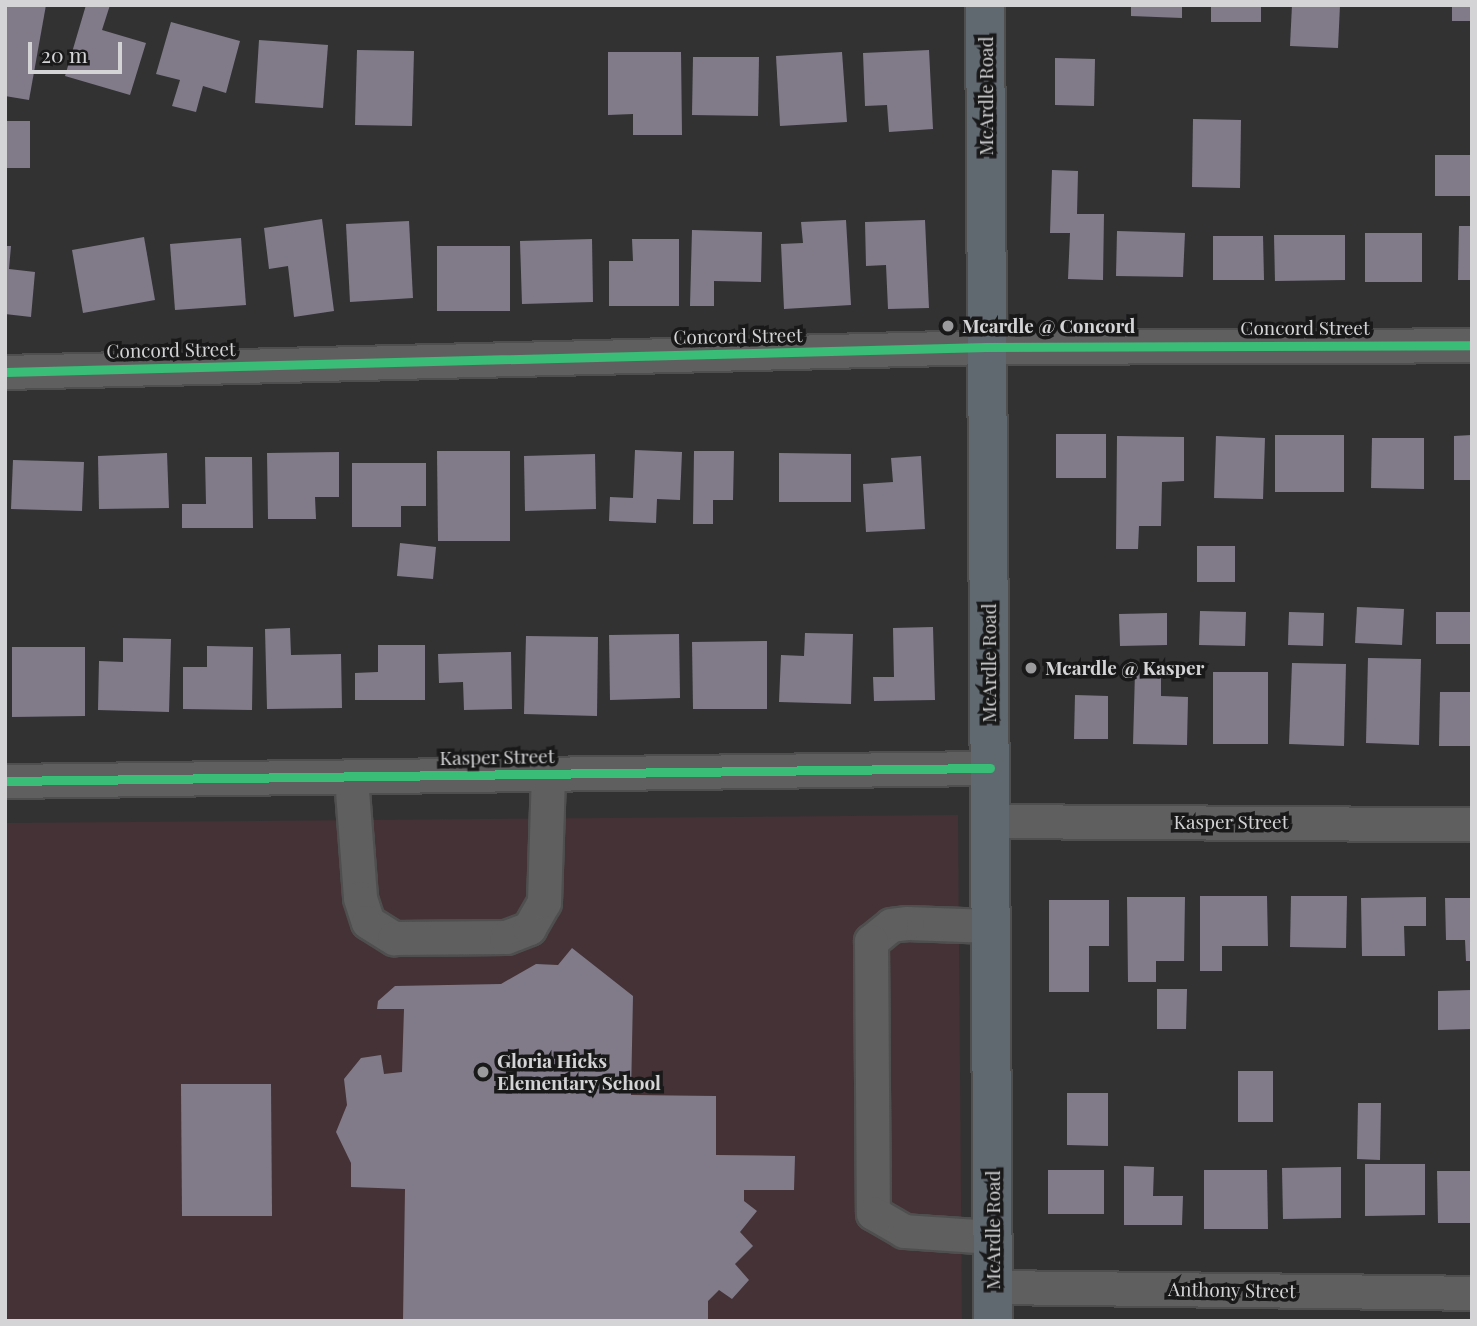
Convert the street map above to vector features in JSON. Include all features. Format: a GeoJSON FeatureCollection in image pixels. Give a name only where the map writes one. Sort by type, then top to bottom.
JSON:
{"type":"FeatureCollection","features":[{"type":"Feature","properties":{"kind":"main road","name":"McArdle Road"},"geometry":{"type":"LineString","coordinates":[[985,5],[993,1304]]}},
{"type":"Feature","properties":{"kind":"street","name":"Concord Street"},"geometry":{"type":"LineString","coordinates":[[5,372],[987,347],[1472,345]]}},
{"type":"Feature","properties":{"kind":"street","name":"Kasper Street"},"geometry":{"type":"LineString","coordinates":[[5,781],[990,768]]}},
{"type":"Feature","properties":{"kind":"street"},"geometry":{"type":"LineString","coordinates":[[351,777],[360,898],[368,922],[394,938],[506,937],[529,929],[544,902],[548,774]]}},
{"type":"Feature","properties":{"kind":"street","name":"Kasper Street"},"geometry":{"type":"LineString","coordinates":[[990,821],[1472,824]]}},
{"type":"Feature","properties":{"kind":"street"},"geometry":{"type":"LineString","coordinates":[[991,926],[891,925],[871,941],[871,954],[873,1213],[904,1231],[993,1237]]}},
{"type":"Feature","properties":{"kind":"street","name":"Anthony Street"},"geometry":{"type":"LineString","coordinates":[[993,1304],[1472,1293]]}},
{"type":"Feature","properties":{"kind":"shaded area","name":"Gloria Hicks Elementary School"},"geometry":{"type":"Polygon","coordinates":[[[958,815],[962,1321],[5,1321],[5,823],[958,815]]]}},
{"type":"Feature","properties":{"kind":"building"},"geometry":{"type":"Polygon","coordinates":[[[5,5],[46,5],[29,100],[5,96],[5,5]]]}},
{"type":"Feature","properties":{"kind":"building"},"geometry":{"type":"Polygon","coordinates":[[[86,5],[110,5],[102,30],[146,43],[130,95],[65,76],[86,5]]]}},
{"type":"Feature","properties":{"kind":"building"},"geometry":{"type":"Polygon","coordinates":[[[1131,5],[1182,5],[1182,18],[1131,16],[1131,5]]]}},
{"type":"Feature","properties":{"kind":"building"},"geometry":{"type":"Polygon","coordinates":[[[1211,5],[1261,5],[1261,22],[1211,22],[1211,5]]]}},
{"type":"Feature","properties":{"kind":"building"},"geometry":{"type":"Polygon","coordinates":[[[1292,5],[1340,5],[1338,48],[1290,46],[1292,5]]]}},
{"type":"Feature","properties":{"kind":"building"},"geometry":{"type":"Polygon","coordinates":[[[1452,5],[1472,5],[1472,21],[1452,21],[1452,5]]]}},
{"type":"Feature","properties":{"kind":"building"},"geometry":{"type":"Polygon","coordinates":[[[171,22],[240,41],[226,93],[203,86],[196,112],[172,106],[180,80],[156,74],[171,22]]]}},
{"type":"Feature","properties":{"kind":"building"},"geometry":{"type":"Polygon","coordinates":[[[259,40],[328,45],[323,108],[255,103],[259,40]]]}},
{"type":"Feature","properties":{"kind":"building"},"geometry":{"type":"Polygon","coordinates":[[[357,50],[414,51],[412,126],[355,125],[357,50]]]}},
{"type":"Feature","properties":{"kind":"building"},"geometry":{"type":"Polygon","coordinates":[[[929,50],[933,129],[889,132],[887,105],[865,106],[863,53],[929,50]]]}},
{"type":"Feature","properties":{"kind":"building"},"geometry":{"type":"Polygon","coordinates":[[[608,52],[681,52],[682,135],[633,135],[633,114],[608,115],[608,52]]]}},
{"type":"Feature","properties":{"kind":"building"},"geometry":{"type":"Polygon","coordinates":[[[842,52],[847,122],[780,126],[776,56],[842,52]]]}},
{"type":"Feature","properties":{"kind":"building"},"geometry":{"type":"Polygon","coordinates":[[[693,57],[759,57],[758,116],[692,115],[693,57]]]}},
{"type":"Feature","properties":{"kind":"building"},"geometry":{"type":"Polygon","coordinates":[[[1055,58],[1095,59],[1094,106],[1055,105],[1055,58]]]}},
{"type":"Feature","properties":{"kind":"building"},"geometry":{"type":"Polygon","coordinates":[[[1193,119],[1241,120],[1240,188],[1192,187],[1193,119]]]}},
{"type":"Feature","properties":{"kind":"building"},"geometry":{"type":"Polygon","coordinates":[[[5,121],[30,121],[30,168],[5,168],[5,121]]]}},
{"type":"Feature","properties":{"kind":"building"},"geometry":{"type":"Polygon","coordinates":[[[1435,155],[1472,155],[1472,196],[1435,196],[1435,155]]]}},
{"type":"Feature","properties":{"kind":"building"},"geometry":{"type":"Polygon","coordinates":[[[1052,170],[1078,171],[1077,214],[1104,214],[1103,280],[1068,279],[1070,233],[1050,233],[1052,170]]]}},
{"type":"Feature","properties":{"kind":"building"},"geometry":{"type":"Polygon","coordinates":[[[322,219],[334,311],[294,317],[288,266],[269,269],[264,228],[322,219]]]}},
{"type":"Feature","properties":{"kind":"building"},"geometry":{"type":"Polygon","coordinates":[[[846,220],[851,305],[784,309],[781,244],[803,243],[801,222],[846,220]]]}},
{"type":"Feature","properties":{"kind":"building"},"geometry":{"type":"Polygon","coordinates":[[[925,220],[929,308],[888,309],[886,265],[866,266],[865,222],[925,220]]]}},
{"type":"Feature","properties":{"kind":"building"},"geometry":{"type":"Polygon","coordinates":[[[409,221],[413,298],[350,302],[346,224],[409,221]]]}},
{"type":"Feature","properties":{"kind":"building"},"geometry":{"type":"Polygon","coordinates":[[[1459,226],[1472,226],[1472,280],[1458,280],[1459,226]]]}},
{"type":"Feature","properties":{"kind":"building"},"geometry":{"type":"Polygon","coordinates":[[[692,230],[762,232],[761,282],[714,281],[714,306],[690,306],[692,230]]]}},
{"type":"Feature","properties":{"kind":"building"},"geometry":{"type":"Polygon","coordinates":[[[1117,231],[1185,233],[1183,277],[1116,276],[1117,231]]]}},
{"type":"Feature","properties":{"kind":"building"},"geometry":{"type":"Polygon","coordinates":[[[1365,233],[1422,233],[1422,282],[1365,282],[1365,233]]]}},
{"type":"Feature","properties":{"kind":"building"},"geometry":{"type":"Polygon","coordinates":[[[1274,235],[1345,235],[1345,280],[1275,281],[1274,235]]]}},
{"type":"Feature","properties":{"kind":"building"},"geometry":{"type":"Polygon","coordinates":[[[1213,236],[1263,236],[1264,280],[1213,280],[1213,236]]]}},
{"type":"Feature","properties":{"kind":"building"},"geometry":{"type":"Polygon","coordinates":[[[144,237],[155,300],[83,313],[72,250],[144,237]]]}},
{"type":"Feature","properties":{"kind":"building"},"geometry":{"type":"Polygon","coordinates":[[[241,238],[246,305],[175,310],[170,244],[241,238]]]}},
{"type":"Feature","properties":{"kind":"building"},"geometry":{"type":"Polygon","coordinates":[[[592,239],[593,302],[522,304],[520,241],[592,239]]]}},
{"type":"Feature","properties":{"kind":"building"},"geometry":{"type":"Polygon","coordinates":[[[632,239],[679,239],[679,306],[609,306],[609,261],[633,261],[632,239]]]}},
{"type":"Feature","properties":{"kind":"building"},"geometry":{"type":"Polygon","coordinates":[[[5,246],[11,246],[9,269],[35,272],[31,317],[5,314],[5,246]]]}},
{"type":"Feature","properties":{"kind":"building"},"geometry":{"type":"Polygon","coordinates":[[[437,246],[510,246],[510,311],[437,311],[437,246]]]}},
{"type":"Feature","properties":{"kind":"building"},"geometry":{"type":"Polygon","coordinates":[[[1056,434],[1106,434],[1106,478],[1056,478],[1056,434]]]}},
{"type":"Feature","properties":{"kind":"building"},"geometry":{"type":"Polygon","coordinates":[[[1275,435],[1344,435],[1344,492],[1275,492],[1275,435]]]}},
{"type":"Feature","properties":{"kind":"building"},"geometry":{"type":"Polygon","coordinates":[[[1472,435],[1472,480],[1454,480],[1454,436],[1472,435]]]}},
{"type":"Feature","properties":{"kind":"building"},"geometry":{"type":"Polygon","coordinates":[[[1117,436],[1184,437],[1184,481],[1162,482],[1161,526],[1139,526],[1138,549],[1116,549],[1117,436]]]}},
{"type":"Feature","properties":{"kind":"building"},"geometry":{"type":"Polygon","coordinates":[[[1216,436],[1265,438],[1263,499],[1214,498],[1216,436]]]}},
{"type":"Feature","properties":{"kind":"building"},"geometry":{"type":"Polygon","coordinates":[[[1372,438],[1424,438],[1424,489],[1371,488],[1372,438]]]}},
{"type":"Feature","properties":{"kind":"building"},"geometry":{"type":"Polygon","coordinates":[[[635,450],[682,452],[680,500],[657,499],[656,523],[609,521],[610,497],[633,498],[635,450]]]}},
{"type":"Feature","properties":{"kind":"building"},"geometry":{"type":"Polygon","coordinates":[[[437,451],[510,451],[510,541],[438,541],[437,451]]]}},
{"type":"Feature","properties":{"kind":"building"},"geometry":{"type":"Polygon","coordinates":[[[694,451],[734,451],[733,500],[713,500],[713,524],[693,524],[694,451]]]}},
{"type":"Feature","properties":{"kind":"building"},"geometry":{"type":"Polygon","coordinates":[[[339,452],[339,497],[315,497],[316,519],[268,519],[267,453],[339,452]]]}},
{"type":"Feature","properties":{"kind":"building"},"geometry":{"type":"Polygon","coordinates":[[[167,453],[169,508],[99,509],[98,456],[167,453]]]}},
{"type":"Feature","properties":{"kind":"building"},"geometry":{"type":"Polygon","coordinates":[[[779,453],[851,454],[851,502],[779,502],[779,453]]]}},
{"type":"Feature","properties":{"kind":"building"},"geometry":{"type":"Polygon","coordinates":[[[595,454],[596,509],[525,511],[524,456],[595,454]]]}},
{"type":"Feature","properties":{"kind":"building"},"geometry":{"type":"Polygon","coordinates":[[[921,456],[925,529],[866,532],[863,484],[893,482],[891,458],[921,456]]]}},
{"type":"Feature","properties":{"kind":"building"},"geometry":{"type":"Polygon","coordinates":[[[205,457],[252,457],[253,528],[182,528],[182,504],[206,504],[205,457]]]}},
{"type":"Feature","properties":{"kind":"building"},"geometry":{"type":"Polygon","coordinates":[[[13,460],[84,462],[82,511],[11,509],[13,460]]]}},
{"type":"Feature","properties":{"kind":"building"},"geometry":{"type":"Polygon","coordinates":[[[352,463],[426,463],[426,506],[401,506],[401,527],[352,527],[352,463]]]}},
{"type":"Feature","properties":{"kind":"building"},"geometry":{"type":"Polygon","coordinates":[[[400,543],[436,547],[433,579],[397,576],[400,543]]]}},
{"type":"Feature","properties":{"kind":"building"},"geometry":{"type":"Polygon","coordinates":[[[1197,546],[1235,546],[1235,582],[1197,582],[1197,546]]]}},
{"type":"Feature","properties":{"kind":"building"},"geometry":{"type":"Polygon","coordinates":[[[1357,607],[1404,609],[1402,645],[1355,643],[1357,607]]]}},
{"type":"Feature","properties":{"kind":"building"},"geometry":{"type":"Polygon","coordinates":[[[1200,611],[1246,612],[1245,646],[1199,645],[1200,611]]]}},
{"type":"Feature","properties":{"kind":"building"},"geometry":{"type":"Polygon","coordinates":[[[1289,612],[1324,613],[1323,646],[1288,645],[1289,612]]]}},
{"type":"Feature","properties":{"kind":"building"},"geometry":{"type":"Polygon","coordinates":[[[1436,612],[1472,612],[1472,644],[1436,644],[1436,612]]]}},
{"type":"Feature","properties":{"kind":"building"},"geometry":{"type":"Polygon","coordinates":[[[1167,613],[1167,645],[1120,646],[1119,614],[1167,613]]]}},
{"type":"Feature","properties":{"kind":"building"},"geometry":{"type":"Polygon","coordinates":[[[933,627],[935,700],[874,701],[873,677],[894,677],[893,628],[933,627]]]}},
{"type":"Feature","properties":{"kind":"building"},"geometry":{"type":"Polygon","coordinates":[[[290,628],[291,655],[341,654],[342,708],[267,709],[265,629],[290,628]]]}},
{"type":"Feature","properties":{"kind":"building"},"geometry":{"type":"Polygon","coordinates":[[[805,633],[853,634],[851,704],[779,702],[781,655],[804,656],[805,633]]]}},
{"type":"Feature","properties":{"kind":"building"},"geometry":{"type":"Polygon","coordinates":[[[679,634],[680,698],[610,700],[609,635],[679,634]]]}},
{"type":"Feature","properties":{"kind":"building"},"geometry":{"type":"Polygon","coordinates":[[[526,636],[598,637],[597,716],[524,714],[526,636]]]}},
{"type":"Feature","properties":{"kind":"building"},"geometry":{"type":"Polygon","coordinates":[[[123,638],[171,639],[169,712],[98,710],[99,661],[123,662],[123,638]]]}},
{"type":"Feature","properties":{"kind":"building"},"geometry":{"type":"Polygon","coordinates":[[[767,641],[767,709],[693,709],[692,642],[767,641]]]}},
{"type":"Feature","properties":{"kind":"building"},"geometry":{"type":"Polygon","coordinates":[[[378,645],[425,645],[425,700],[355,700],[355,673],[378,672],[378,645]]]}},
{"type":"Feature","properties":{"kind":"building"},"geometry":{"type":"Polygon","coordinates":[[[207,646],[253,647],[252,710],[183,709],[183,667],[207,667],[207,646]]]}},
{"type":"Feature","properties":{"kind":"building"},"geometry":{"type":"Polygon","coordinates":[[[12,647],[85,647],[85,716],[12,717],[12,647]]]}},
{"type":"Feature","properties":{"kind":"building"},"geometry":{"type":"Polygon","coordinates":[[[511,652],[512,709],[464,710],[463,682],[439,683],[438,654],[511,652]]]}},
{"type":"Feature","properties":{"kind":"building"},"geometry":{"type":"Polygon","coordinates":[[[1368,658],[1421,659],[1419,745],[1366,743],[1368,658]]]}},
{"type":"Feature","properties":{"kind":"building"},"geometry":{"type":"Polygon","coordinates":[[[1292,663],[1346,664],[1344,746],[1289,744],[1292,663]]]}},
{"type":"Feature","properties":{"kind":"building"},"geometry":{"type":"Polygon","coordinates":[[[1135,672],[1161,672],[1161,696],[1188,697],[1187,745],[1133,744],[1135,672]]]}},
{"type":"Feature","properties":{"kind":"building"},"geometry":{"type":"Polygon","coordinates":[[[1213,672],[1268,672],[1268,744],[1213,744],[1213,672]]]}},
{"type":"Feature","properties":{"kind":"building"},"geometry":{"type":"Polygon","coordinates":[[[1440,692],[1472,692],[1472,746],[1439,746],[1440,692]]]}},
{"type":"Feature","properties":{"kind":"building"},"geometry":{"type":"Polygon","coordinates":[[[1075,695],[1108,696],[1108,739],[1074,739],[1075,695]]]}},
{"type":"Feature","properties":{"kind":"building"},"geometry":{"type":"Polygon","coordinates":[[[1200,896],[1267,896],[1268,946],[1222,946],[1222,971],[1200,971],[1200,896]]]}},
{"type":"Feature","properties":{"kind":"building"},"geometry":{"type":"Polygon","coordinates":[[[1291,896],[1347,896],[1346,948],[1290,947],[1291,896]]]}},
{"type":"Feature","properties":{"kind":"building"},"geometry":{"type":"Polygon","coordinates":[[[1127,897],[1185,897],[1184,961],[1156,961],[1156,982],[1128,982],[1127,897]]]}},
{"type":"Feature","properties":{"kind":"building"},"geometry":{"type":"Polygon","coordinates":[[[1426,897],[1426,926],[1404,926],[1405,956],[1362,956],[1361,898],[1426,897]]]}},
{"type":"Feature","properties":{"kind":"building"},"geometry":{"type":"Polygon","coordinates":[[[1445,898],[1472,898],[1472,961],[1466,961],[1465,940],[1446,940],[1445,898]]]}},
{"type":"Feature","properties":{"kind":"building"},"geometry":{"type":"Polygon","coordinates":[[[1049,900],[1109,900],[1109,946],[1089,946],[1089,992],[1049,992],[1049,900]]]}},
{"type":"Feature","properties":{"kind":"building"},"geometry":{"type":"Polygon","coordinates":[[[572,948],[633,996],[631,1095],[716,1096],[716,1155],[795,1156],[794,1190],[744,1190],[744,1201],[757,1211],[740,1232],[753,1246],[735,1264],[749,1280],[732,1299],[719,1290],[708,1301],[708,1321],[403,1321],[405,1189],[351,1187],[351,1163],[336,1132],[347,1105],[344,1079],[361,1058],[381,1055],[384,1074],[402,1072],[404,1009],[377,1009],[378,1001],[395,986],[501,984],[536,964],[558,965],[572,948]]]}},
{"type":"Feature","properties":{"kind":"building"},"geometry":{"type":"Polygon","coordinates":[[[1157,989],[1187,989],[1186,1029],[1157,1029],[1157,989]]]}},
{"type":"Feature","properties":{"kind":"building"},"geometry":{"type":"Polygon","coordinates":[[[1472,990],[1472,1029],[1438,1030],[1438,991],[1472,990]]]}},
{"type":"Feature","properties":{"kind":"building"},"geometry":{"type":"Polygon","coordinates":[[[1238,1071],[1273,1071],[1273,1122],[1238,1122],[1238,1071]]]}},
{"type":"Feature","properties":{"kind":"building"},"geometry":{"type":"Polygon","coordinates":[[[181,1084],[271,1084],[272,1216],[182,1216],[181,1084]]]}},
{"type":"Feature","properties":{"kind":"building"},"geometry":{"type":"Polygon","coordinates":[[[1067,1093],[1108,1093],[1108,1146],[1067,1145],[1067,1093]]]}},
{"type":"Feature","properties":{"kind":"building"},"geometry":{"type":"Polygon","coordinates":[[[1358,1103],[1381,1103],[1380,1160],[1357,1159],[1358,1103]]]}},
{"type":"Feature","properties":{"kind":"building"},"geometry":{"type":"Polygon","coordinates":[[[1365,1164],[1425,1164],[1425,1215],[1365,1216],[1365,1164]]]}},
{"type":"Feature","properties":{"kind":"building"},"geometry":{"type":"Polygon","coordinates":[[[1124,1166],[1154,1167],[1153,1196],[1183,1196],[1182,1225],[1124,1225],[1124,1166]]]}},
{"type":"Feature","properties":{"kind":"building"},"geometry":{"type":"Polygon","coordinates":[[[1341,1167],[1341,1218],[1283,1219],[1282,1168],[1341,1167]]]}},
{"type":"Feature","properties":{"kind":"building"},"geometry":{"type":"Polygon","coordinates":[[[1048,1170],[1104,1170],[1104,1214],[1048,1214],[1048,1170]]]}},
{"type":"Feature","properties":{"kind":"building"},"geometry":{"type":"Polygon","coordinates":[[[1204,1170],[1267,1170],[1268,1229],[1204,1229],[1204,1170]]]}},
{"type":"Feature","properties":{"kind":"building"},"geometry":{"type":"Polygon","coordinates":[[[1437,1171],[1472,1171],[1472,1223],[1438,1223],[1437,1171]]]}},
{"type":"Feature","properties":{"kind":"cycle path"},"geometry":{"type":"LineString","coordinates":[[5,372],[987,347],[1472,345]]}},
{"type":"Feature","properties":{"kind":"cycle path"},"geometry":{"type":"LineString","coordinates":[[5,781],[990,768]]}},
{"type":"Feature","properties":{"kind":"place","name":"Mcardle @ Concord"},"geometry":{"type":"Point","coordinates":[948,326]}},
{"type":"Feature","properties":{"kind":"place","name":"Mcardle @ Kasper"},"geometry":{"type":"Point","coordinates":[1031,668]}},
{"type":"Feature","properties":{"kind":"place","name":"Gloria Hicks Elementary School"},"geometry":{"type":"Point","coordinates":[483,1072]}}]}
